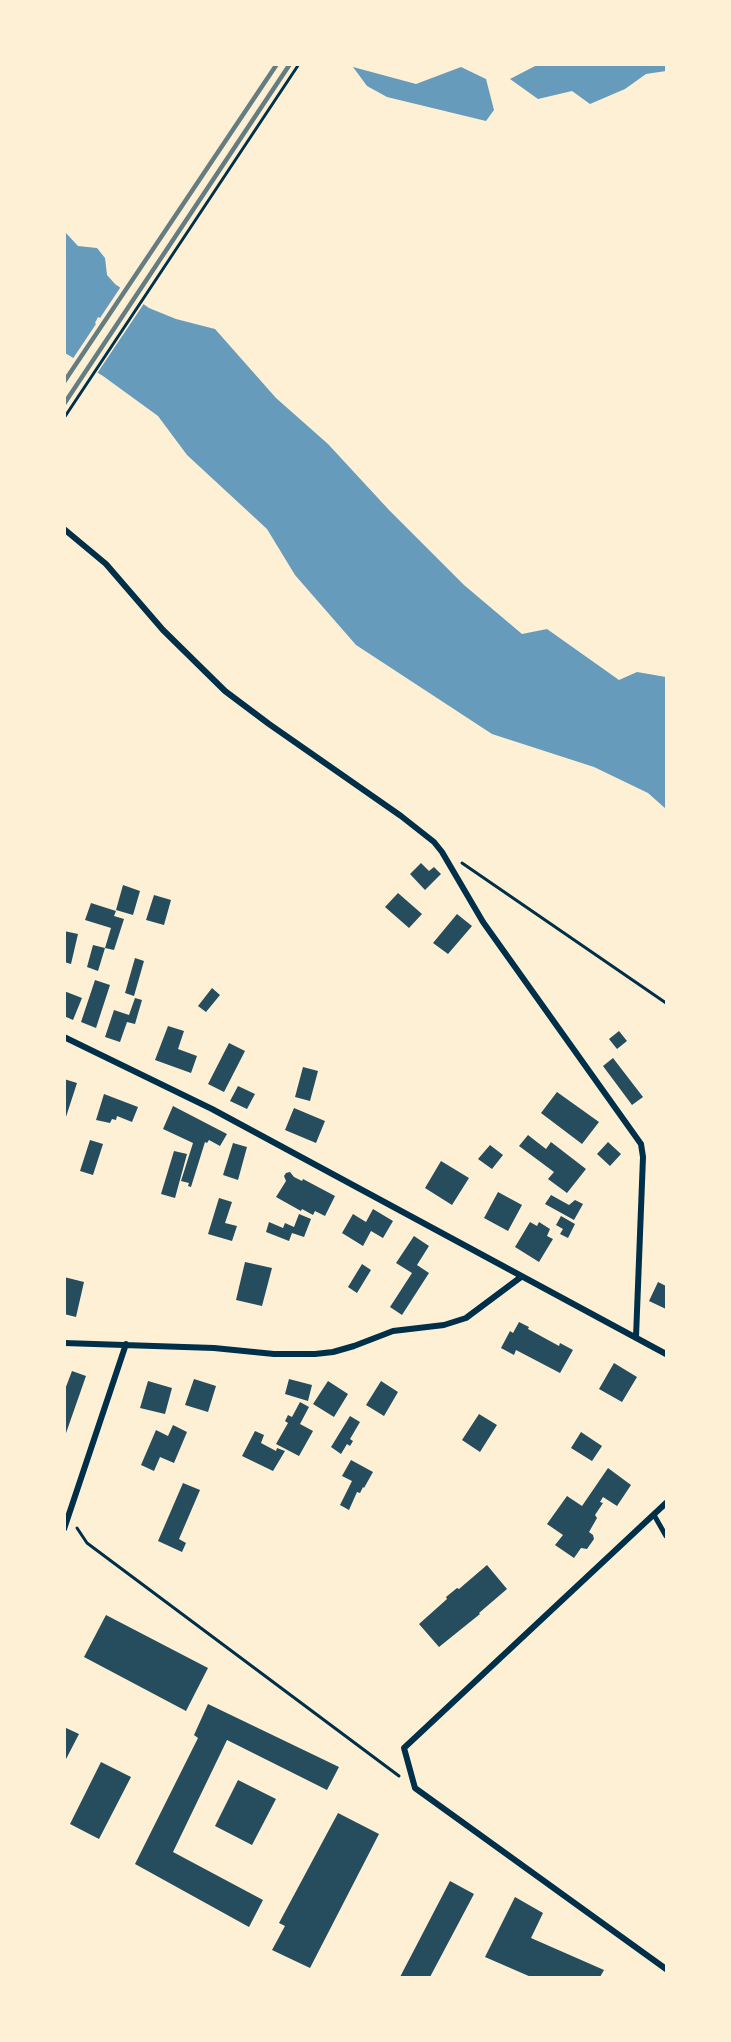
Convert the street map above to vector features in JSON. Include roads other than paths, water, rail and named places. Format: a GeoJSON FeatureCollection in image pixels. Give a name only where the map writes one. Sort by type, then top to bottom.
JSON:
{"type":"FeatureCollection","features":[{"type":"Feature","properties":{"kind":"street"},"geometry":{"type":"LineString","coordinates":[[64,529],[106,564],[193,662],[225,691],[401,816],[434,842],[442,852],[483,922],[641,1144],[643,1158],[636,1337]]}},
{"type":"Feature","properties":{"kind":"street"},"geometry":{"type":"LineString","coordinates":[[64,1037],[212,1109],[666,1354]]}},
{"type":"Feature","properties":{"kind":"street"},"geometry":{"type":"LineString","coordinates":[[64,1343],[214,1348],[274,1354],[333,1352],[393,1331],[444,1325],[466,1318],[521,1277]]}},
{"type":"Feature","properties":{"kind":"street"},"geometry":{"type":"LineString","coordinates":[[64,1529],[126,1344]]}},
{"type":"Feature","properties":{"kind":"street"},"geometry":{"type":"LineString","coordinates":[[666,1503],[404,1748],[415,1788],[666,1969]]}},
{"type":"Feature","properties":{"kind":"street"},"geometry":{"type":"LineString","coordinates":[[654,1515],[666,1536]]}},
{"type":"Feature","properties":{"kind":"water"},"geometry":{"type":"Polygon","coordinates":[[[666,64],[666,71],[646,74],[625,89],[590,104],[572,91],[538,99],[510,79],[537,65],[666,64]]]}},
{"type":"Feature","properties":{"kind":"water"},"geometry":{"type":"Polygon","coordinates":[[[353,67],[416,84],[461,67],[486,79],[494,110],[486,121],[387,97],[367,86],[353,67]]]}},
{"type":"Feature","properties":{"kind":"water"},"geometry":{"type":"Polygon","coordinates":[[[65,232],[78,246],[97,248],[105,258],[107,275],[115,284],[149,308],[176,319],[215,329],[276,398],[328,444],[389,510],[464,585],[522,634],[547,629],[619,680],[637,672],[666,677],[666,809],[648,793],[594,767],[492,734],[356,645],[295,575],[267,529],[187,455],[158,416],[103,376],[65,353],[65,232]]]}},
{"type":"Feature","properties":{"kind":"railway"},"geometry":{"type":"LineString","coordinates":[[64,382],[277,64]]}},
{"type":"Feature","properties":{"kind":"railway"},"geometry":{"type":"LineString","coordinates":[[64,404],[290,64]]}}]}
